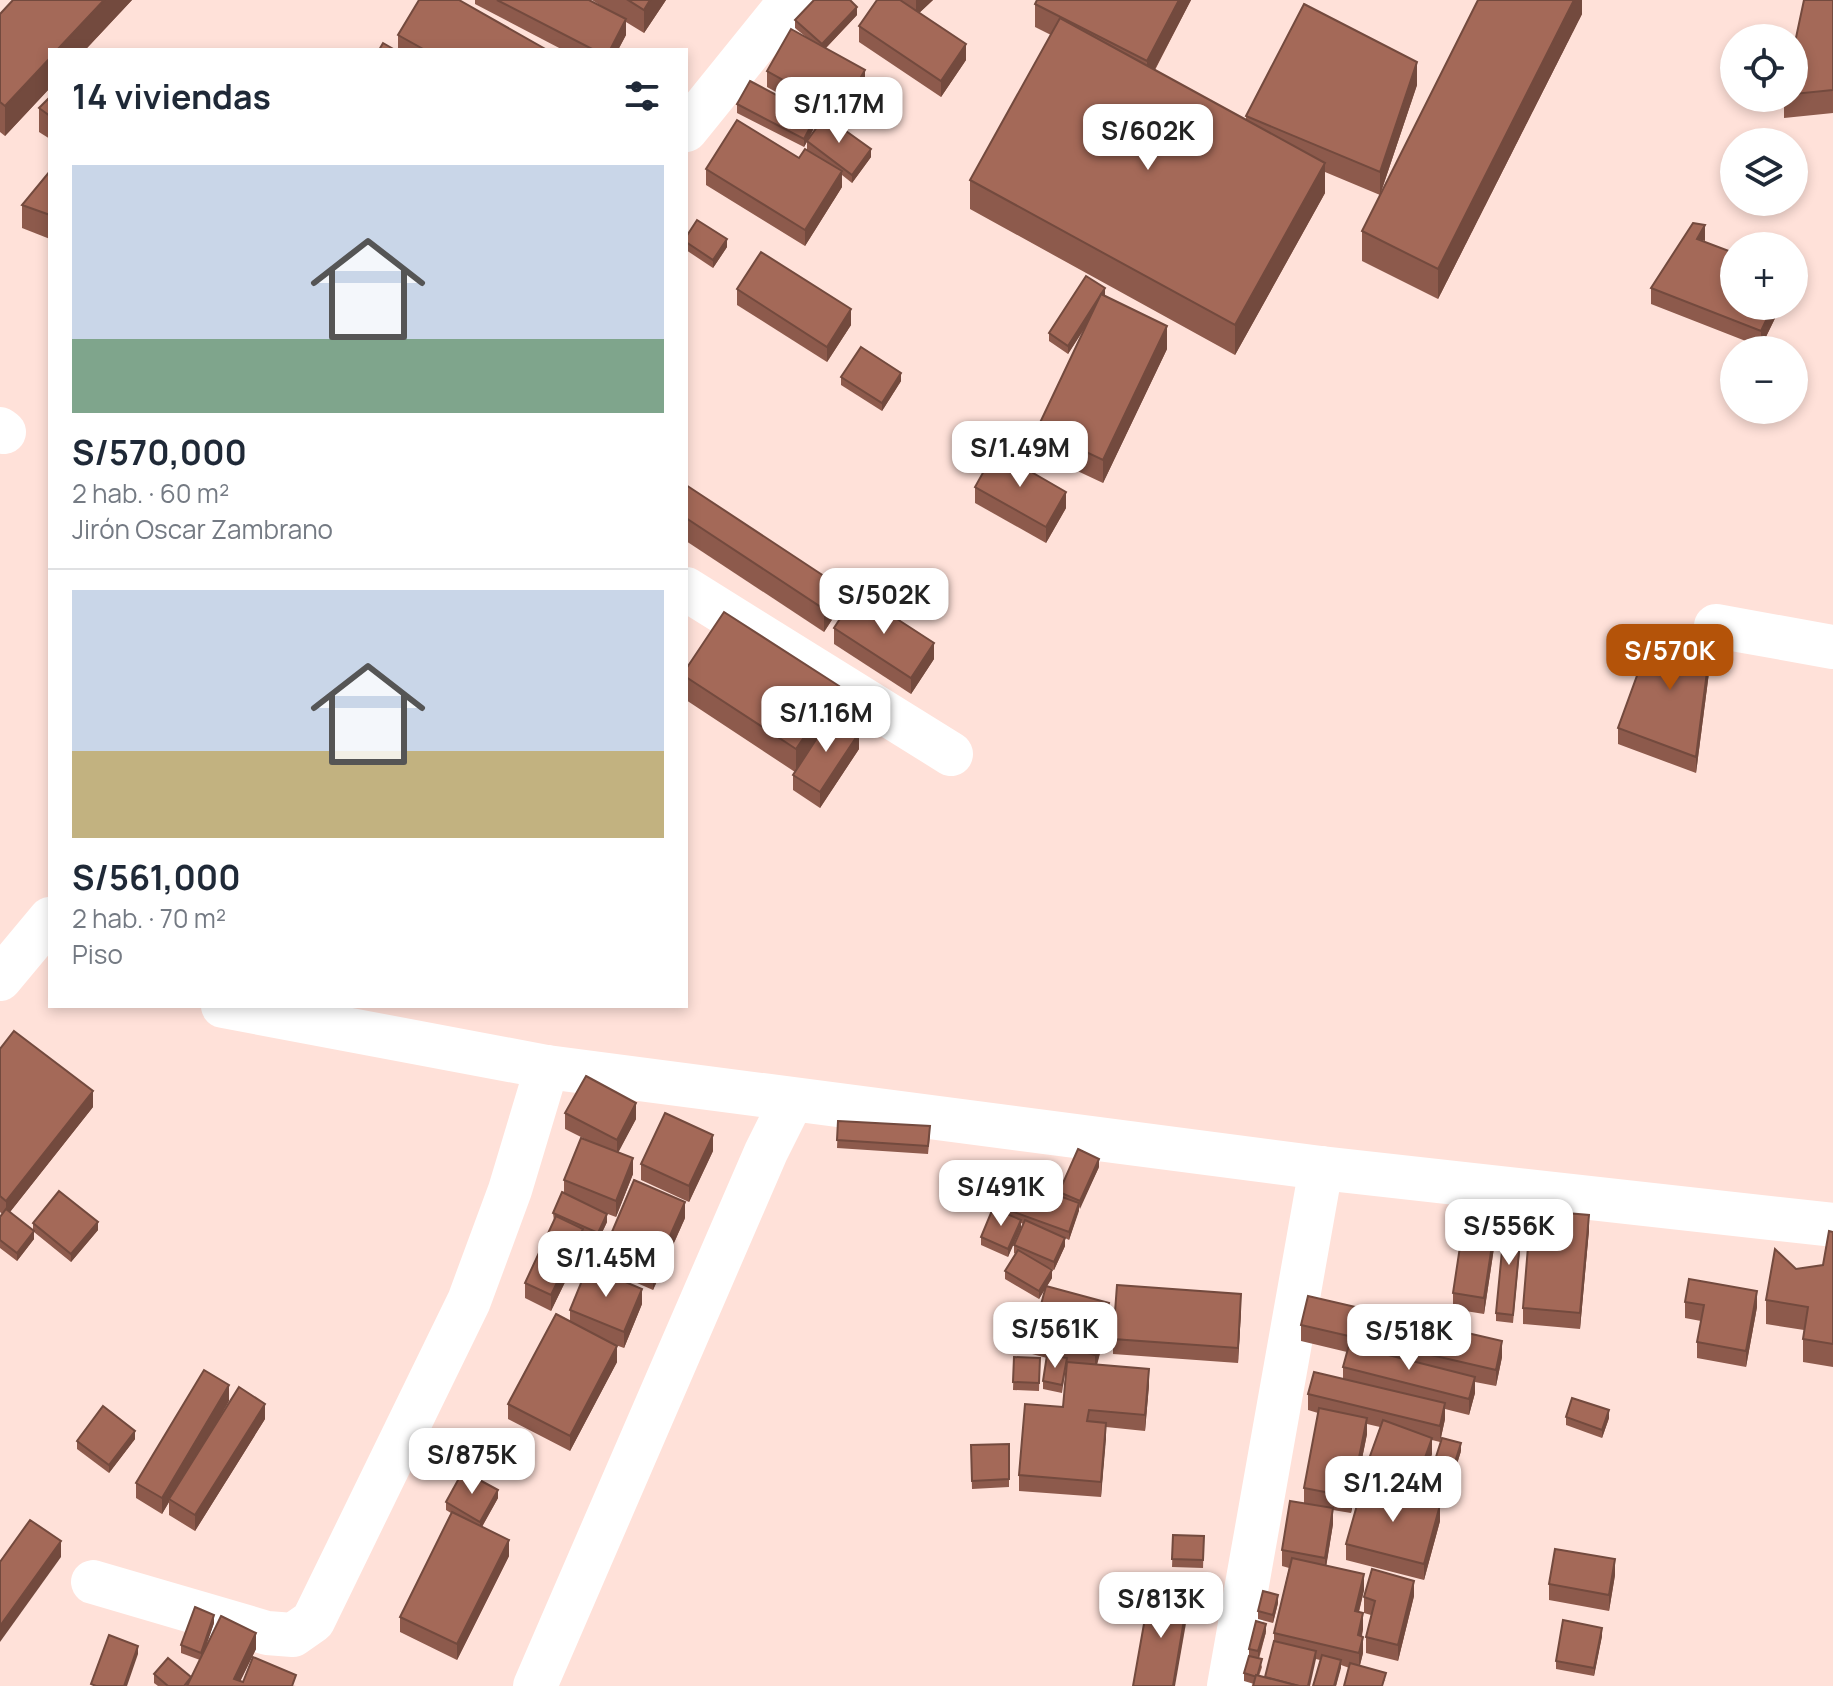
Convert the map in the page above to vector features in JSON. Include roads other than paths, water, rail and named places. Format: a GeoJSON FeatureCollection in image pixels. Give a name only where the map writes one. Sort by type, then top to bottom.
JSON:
{"type":"FeatureCollection","features":[{"type":"Feature","properties":{"kind":"street"},"geometry":{"type":"LineString","coordinates":[[688,128],[791,0]]}},
{"type":"Feature","properties":{"kind":"street"},"geometry":{"type":"LineString","coordinates":[[688,590],[951,754]]}},
{"type":"Feature","properties":{"kind":"street"},"geometry":{"type":"LineString","coordinates":[[1716,626],[1833,647]]}},
{"type":"Feature","properties":{"kind":"street"},"geometry":{"type":"LineString","coordinates":[[21,973],[48,923]]}},
{"type":"Feature","properties":{"kind":"street"},"geometry":{"type":"LineString","coordinates":[[234,1008],[547,1067],[1321,1168],[1833,1225]]}},
{"type":"Feature","properties":{"kind":"street"},"geometry":{"type":"LineString","coordinates":[[93,1582],[267,1633],[293,1635],[313,1621],[469,1301],[510,1190],[547,1067]]}},
{"type":"Feature","properties":{"kind":"street"},"geometry":{"type":"LineString","coordinates":[[535,1686],[766,1152],[792,1100]]}},
{"type":"Feature","properties":{"kind":"street"},"geometry":{"type":"LineString","coordinates":[[1229,1686],[1321,1168]]}}]}
